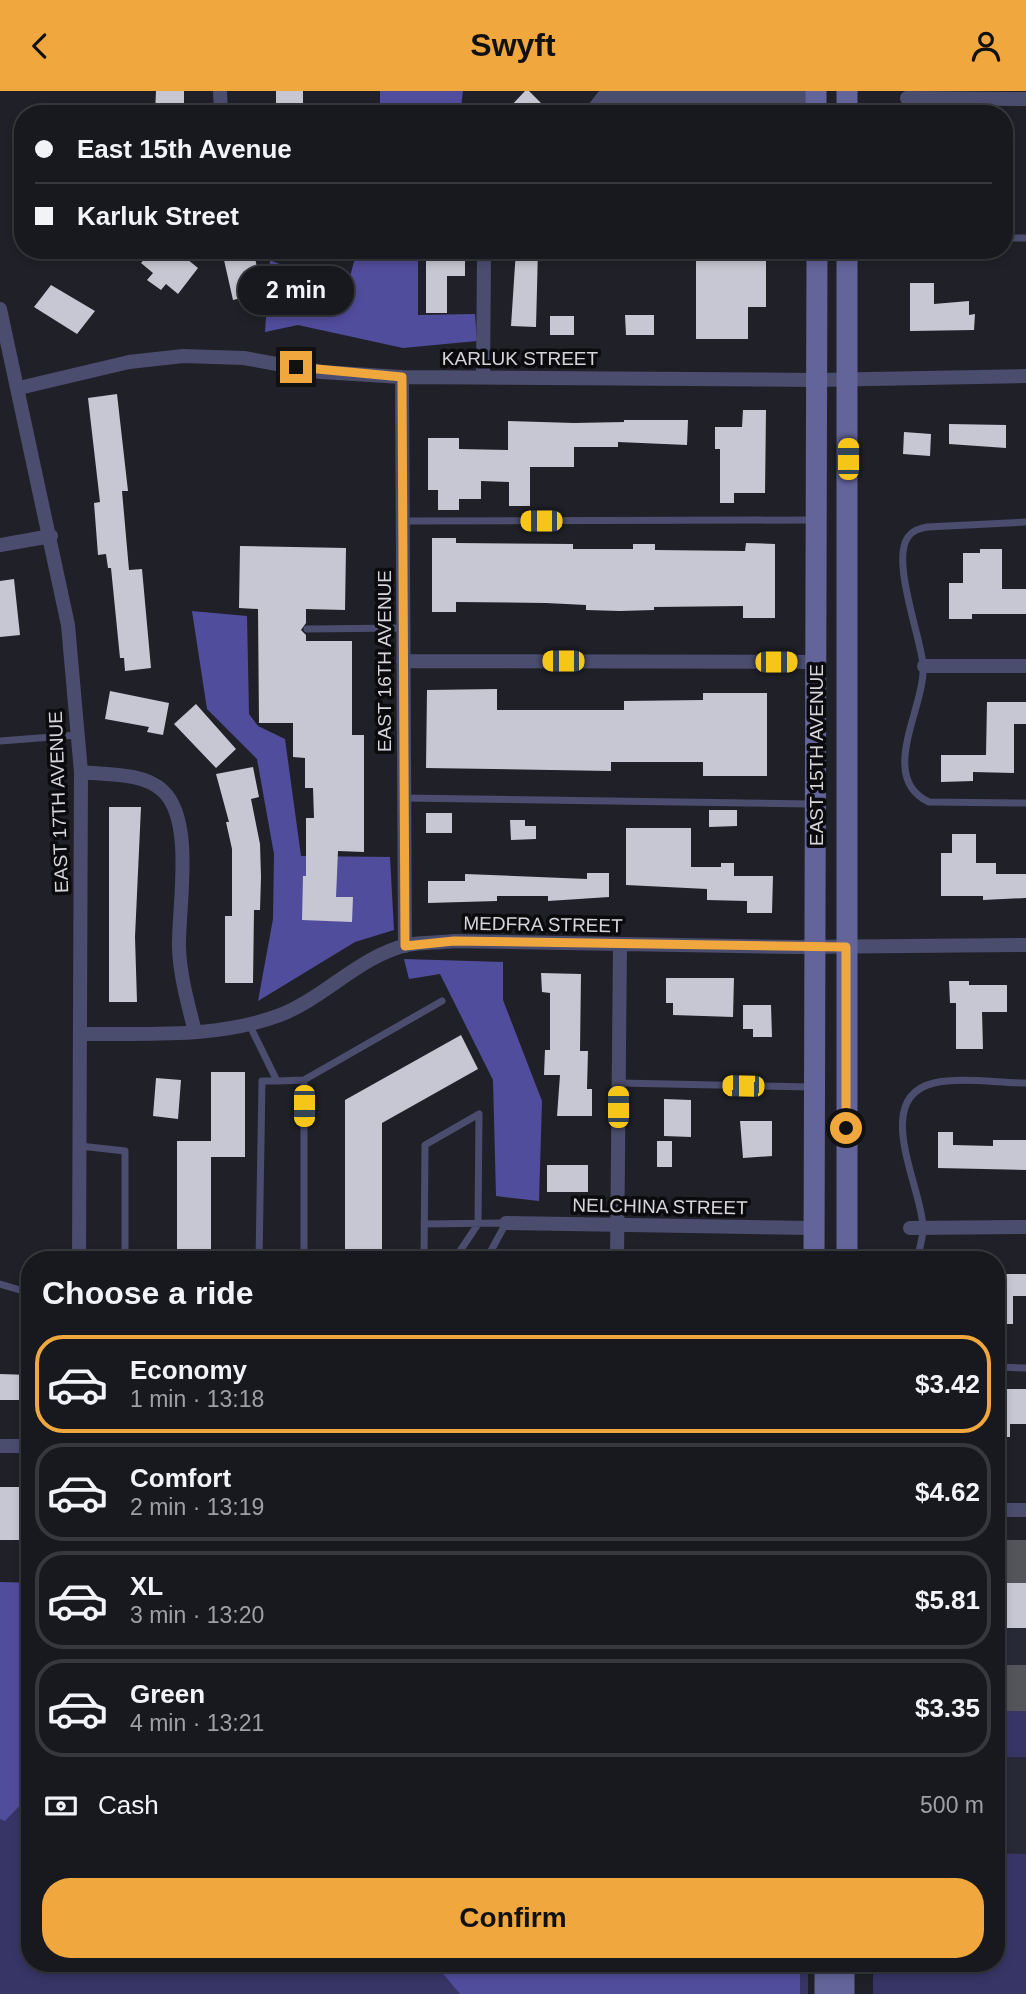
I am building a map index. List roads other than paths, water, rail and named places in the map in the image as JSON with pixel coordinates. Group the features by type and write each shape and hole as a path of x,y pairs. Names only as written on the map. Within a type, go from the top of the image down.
{"main road":[{"name":"EAST 15TH AVENUE","path":"814,1251 817,259"},
{"name":"EAST 15TH AVENUE","path":"846,1251 847,259"},
{"path":"825,1972 825,1994"},
{"path":"844,1972 844,1994"}],"street":[{"path":"605,94 816,101"},
{"path":"907,99 1026,99"},
{"path":"483,377 484,259"},
{"name":"EAST 17TH AVENUE","path":"0,309 51,535 68,625 78,735 81,772 79,1251"},
{"name":"KARLUK STREET","path":"19,388 129,362 183,356 244,358 321,372 402,377 817,380 1026,376"},
{"name":"EAST 16TH AVENUE","path":"402,377 405,946"},
{"path":"0,545 51,535"},
{"path":"404,661 816,662"},
{"path":"924,666 1026,666"},
{"path":"81,772 141,778 163,791 175,810 181,832 179,949 195,1032"},
{"name":"MEDFRA STREET","path":"79,1034 195,1032 249,1024 300,1005 373,960 405,946 454,941 816,947 1026,945"},
{"path":"617,1251 620,945"},
{"name":"NELCHINA STREET","path":"506,1223 814,1228"},
{"path":"917,1228 1026,1227"},
{"path":"0,1446 21,1446"},
{"path":"1005,1510 1026,1510"}],"lane":[{"path":"921,105 923,99"},
{"path":"403,521 816,520"},
{"path":"1026,522 943,524 915,530 907,538 904,569 924,666 905,771 907,783 916,796 929,802 1026,803"},
{"path":"307,629 403,628"},
{"path":"0,741 78,735"},
{"path":"404,798 816,804"},
{"path":"258,1251 262,1081 304,1080 442,1001"},
{"path":"249,1024 277,1081"},
{"path":"304,1080 304,1251"},
{"path":"619,1083 815,1087"},
{"path":"917,1251 917,1228 902,1135 903,1112 912,1096 936,1083 1026,1083"},
{"path":"424,1251 425,1145 479,1114 478,1224 460,1251"},
{"path":"79,1146 125,1151 125,1251"},
{"path":"424,1224 506,1223"},
{"path":"491,1251 506,1223"},
{"path":"0,1284 21,1290"},
{"path":"1005,1367 1026,1368"}]}
